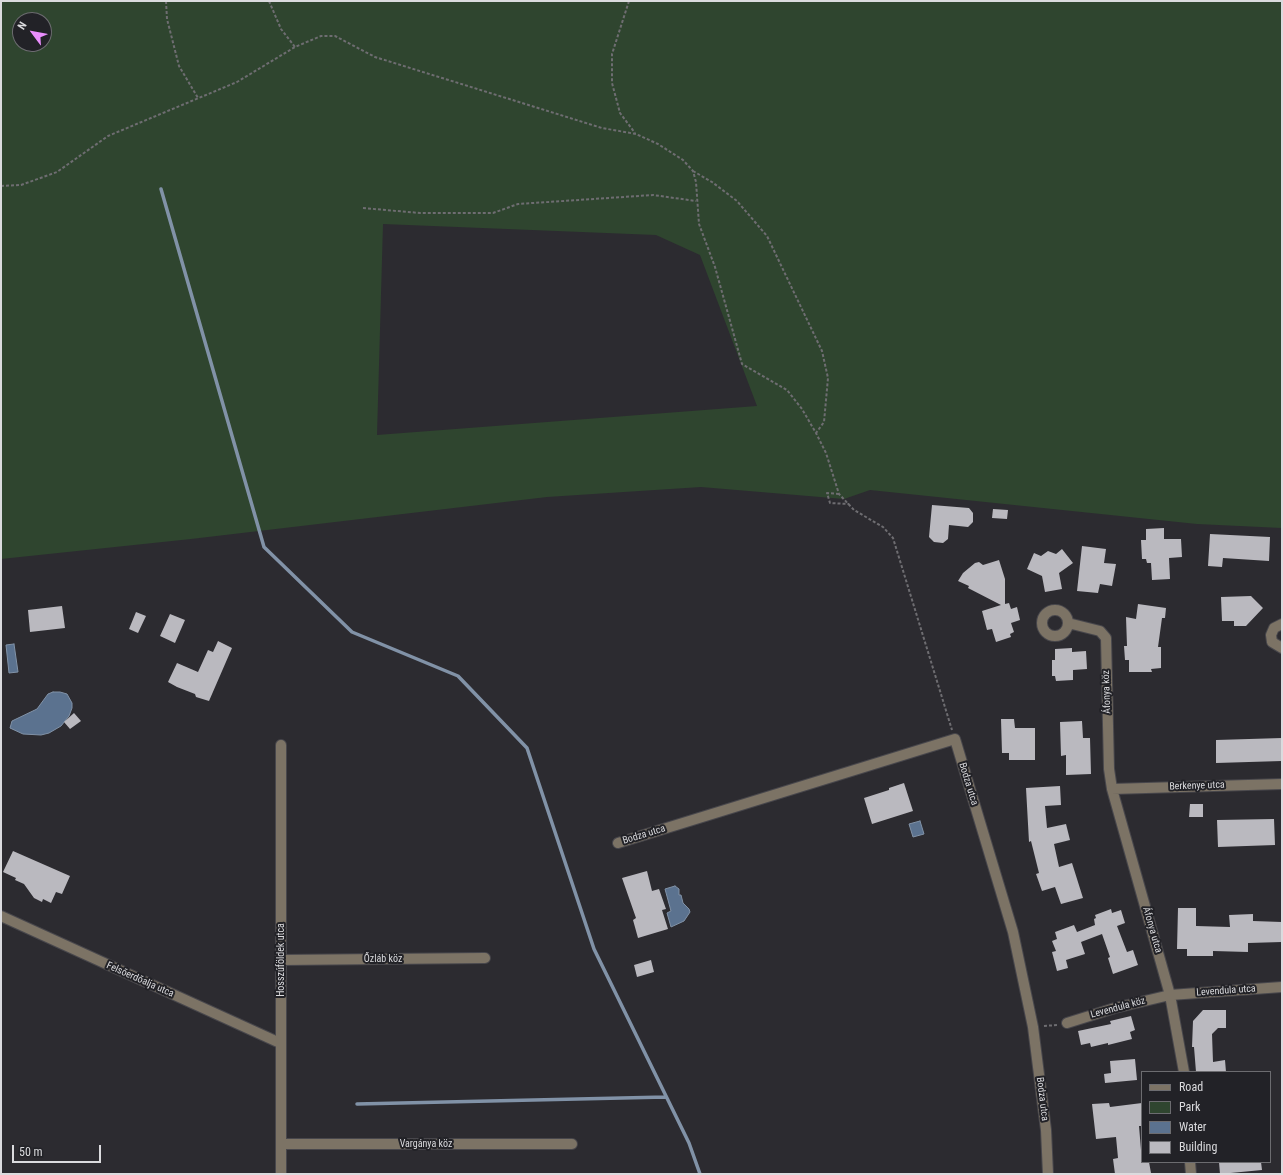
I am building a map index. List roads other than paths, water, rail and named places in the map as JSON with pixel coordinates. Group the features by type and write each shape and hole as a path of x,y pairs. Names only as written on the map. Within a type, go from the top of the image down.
{"street":[{"name":"Áfonya köz","path":"1068,623 1100,631 1106,638 1109,769 1112,789"},
{"path":"1282,624 1274,628 1270,635 1275,645 1282,648"},
{"name":"Bodza utca","path":"618,843 955,739 1013,932 1032,1027 1046,1130 1048,1174"},
{"name":"Hosszúföldek utca","path":"281,745 281,1174"},
{"name":"Berkenye utca","path":"1112,789 1282,784"},
{"name":"Áfonya utca","path":"1112,789 1170,995 1184,1071"},
{"name":"Felsőerdőalja utca","path":"1,916 280,1043"},
{"name":"Őzláb köz","path":"281,960 485,958"},
{"name":"Levendula utca","path":"1170,995 1282,987"},
{"name":"Levendula köz","path":"1067,1023 1115,1008 1170,995"},
{"name":"Vargánya köz","path":"281,1144 572,1144"},
{"path":"1190,1163 1191,1174"}],"water":[{"path":"14,644 18,672 9,673 6,645"},
{"path":"53,692 67,694 72,703 69,716 61,726 49,733 41,735 23,734 10,728 12,721 37,709 48,694"},
{"path":"920,821 924,834 913,837 909,824"},
{"path":"675,886 679,889 679,895 681,895 683,903 690,912 684,921 671,927 667,913 671,911 665,889"}],"waterway":[{"path":"161,189 264,547 352,632 458,676 527,748 594,949 689,1143 700,1174"},
{"path":"357,1104 666,1097"}]}
